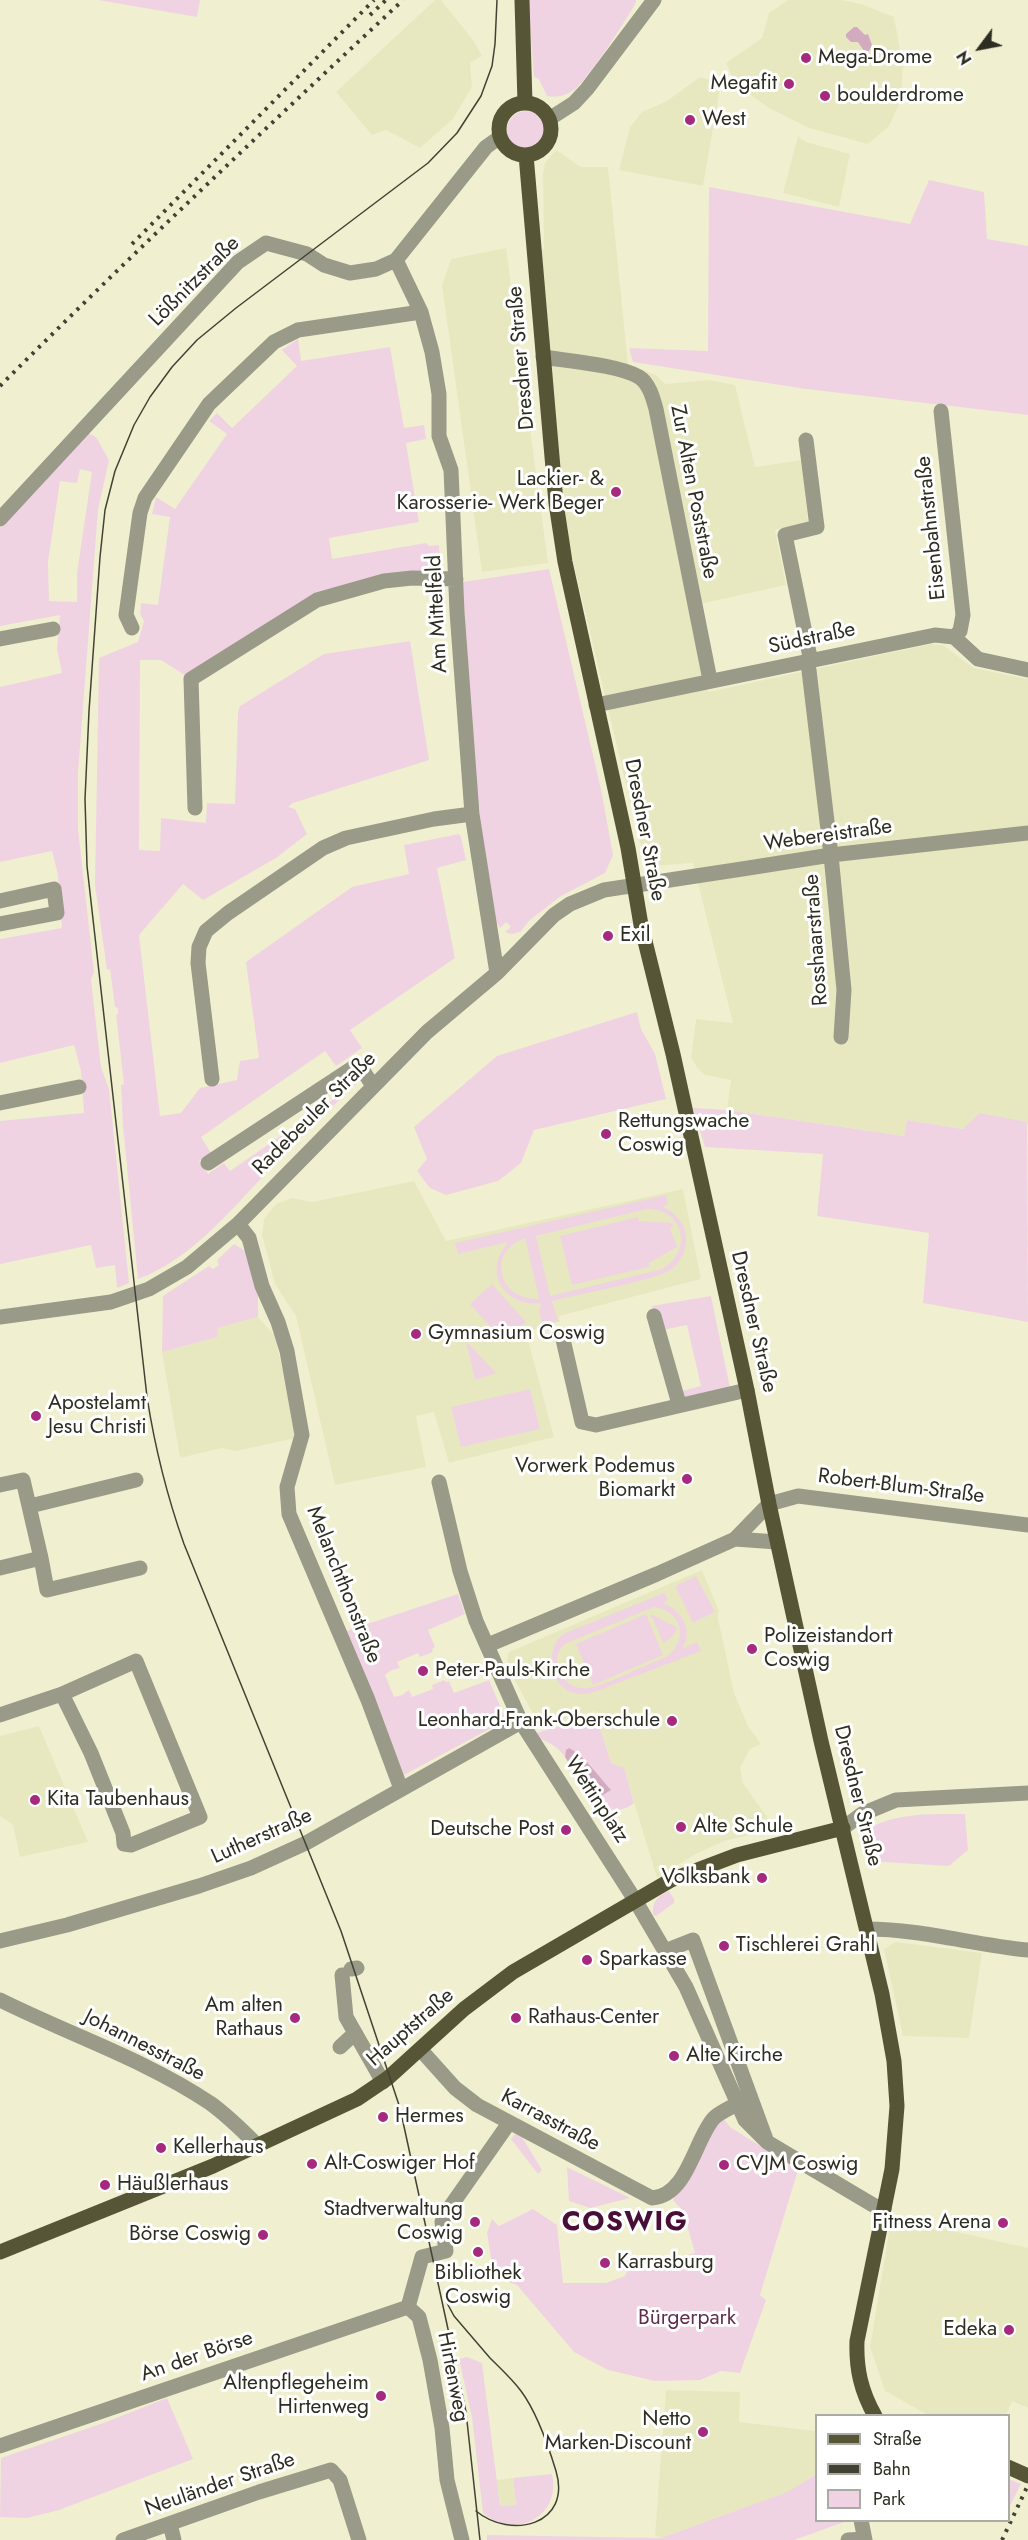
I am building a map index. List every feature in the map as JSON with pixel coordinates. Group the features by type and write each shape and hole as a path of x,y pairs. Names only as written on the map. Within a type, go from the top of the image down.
{"main road":[{"path":"522,0 525,103"},
{"path":"525,103 540,107 549,119 551,136 542,150 526,155 511,151 500,137 499,129 504,114 510,108 525,103"},
{"name":"Dresdner Straße","path":"526,155 556,503 565,562 628,848 634,886 747,1390 777,1542 867,1929 894,2061 896,2137 857,2341 856,2362 863,2393 874,2414"},
{"name":"Hauptstraße","path":"0,2252 258,2146 357,2099 383,2082 464,2009 513,1972 671,1880 737,1855 843,1828"},
{"path":"1010,2468 1028,2476"}],"street":[{"path":"549,119 574,103 587,89 654,0"},
{"path":"396,260 486,147 500,137"},
{"name":"Lößnitzstraße","path":"0,519 238,262 258,248 266,243 307,254 324,265 350,273 376,269 396,260"},
{"name":"Am Mittelfeld","path":"396,260 421,312 439,394 439,436 451,470 472,814 496,973"},
{"path":"132,628 126,615 140,513 145,498 209,404 274,342 288,333 421,312"},
{"name":"Zur Alten Poststraße","path":"543,357 620,370 640,377 650,389 656,409 710,680"},
{"name":"Eisenbahnstraße","path":"941,411 963,615 960,631 954,637"},
{"name":"Rosshaarstraße","path":"806,441 817,527 785,535 809,662 831,855 844,990 841,1037"},
{"path":"195,808 191,679 317,600 384,581 456,579"},
{"path":"0,639 53,629"},
{"name":"Südstraße","path":"596,705 935,635 954,637"},
{"path":"954,637 978,659 1028,670"},
{"path":"212,1079 198,963 199,947 206,931 228,913 323,848 346,838 428,820 472,814"},
{"name":"Webereistraße","path":"634,886 831,855 1028,832"},
{"name":"Radebeuler Straße","path":"0,1317 111,1302 149,1289 187,1268 238,1224 427,1032 496,973 554,915 570,904 604,890 634,886"},
{"path":"0,902 54,889 57,913 0,924"},
{"path":"208,1163 354,1067 360,1066 373,1086"},
{"path":"0,1103 79,1088"},
{"name":"Melanchthonstraße","path":"238,1224 249,1238 262,1286 278,1322 286,1351 302,1435 287,1487 289,1514 368,1700 401,1789"},
{"path":"654,1316 679,1404"},
{"path":"562,1335 582,1422 596,1425 747,1390"},
{"path":"0,1485 23,1480 47,1590 140,1568"},
{"path":"30,1506 136,1480"},
{"name":"Wettinplatz","path":"439,1482 460,1571 476,1621 521,1722 665,1951 700,2017 745,2120 767,2142 873,2205 884,2209"},
{"name":"Robert-Blum-Straße","path":"769,1504 798,1496 1028,1525"},
{"path":"488,1645 677,1566 735,1539 769,1504"},
{"path":"735,1539 777,1542"},
{"path":"0,1568 41,1558"},
{"path":"0,1715 62,1694 136,1661 200,1816 131,1845 124,1844 123,1833 92,1753 62,1694"},
{"name":"Lutherstraße","path":"0,1941 67,1925 199,1886 251,1868 306,1843 521,1722"},
{"path":"843,1828 862,1814 896,1800 1028,1793"},
{"path":"867,1929 887,1929 985,1946 1028,1950"},
{"path":"665,1951 693,1940 767,2142"},
{"path":"350,1971 346,2017 383,2082"},
{"name":"Johannesstraße","path":"0,2000 125,2055 175,2082 212,2104 258,2146"},
{"path":"340,2047 354,2034"},
{"name":"Karrasstraße","path":"420,2049 455,2088 509,2123 652,2198 663,2197 675,2188 713,2118 737,2104"},
{"path":"408,2307 422,2257 447,2251 442,2222 509,2123"},
{"name":"An der Börse","path":"0,2446 408,2307"},
{"name":"Hirtenweg","path":"408,2307 419,2317 430,2360 447,2480 462,2540"},
{"name":"Neuländer Straße","path":"123,2540 259,2492 331,2470 340,2480 360,2540"},
{"path":"848,2540 864,2539 861,2522"},
{"path":"170,2524 174,2540"}],"shaded area":[{"path":"435,0 441,0 473,40 482,56 470,63 472,87 453,119 420,148 386,130 372,135 336,92"},
{"path":"788,0 842,0 861,4 894,17 903,65 901,100 889,126 868,144 809,128 769,108 736,85 726,63 762,38 769,13"},
{"path":"854,27 865,35 868,34 872,45 869,51 864,51 858,42 851,42 846,37 846,34"},
{"path":"700,77 721,83 703,186 619,170 630,127 642,112 667,101"},
{"path":"798,136 806,142 850,154 839,207 783,193"},
{"path":"556,150 581,167 608,167 628,364 656,375 665,384 709,380 735,385 755,467 802,460 808,521 775,530 786,585 690,606 708,692 931,644 943,645 974,668 1028,679 1028,1125 1027,1122 963,1129 907,1120 904,1136 727,1110 731,1080 705,1075 691,1058 696,1019 733,1023 693,863 655,866 643,852 573,561 563,508 537,250 544,249 543,174 545,163"},
{"path":"506,248 548,563 482,572 442,285 451,259"},
{"name":"Gymnasium Coswig","path":"414,1181 446,1241 683,1189 701,1279 559,1316 560,1322 537,1327 528,1340 554,1437 449,1463 434,1412 416,1416 426,1467 335,1485 296,1316 275,1284 262,1235 264,1219 276,1204 292,1198 312,1202"},
{"path":"258,1317 274,1335 291,1401 296,1438 236,1451 222,1448 180,1458 162,1352 218,1337 216,1328"},
{"name":"Leonhard-Frank-Oberschule","path":"702,1570 719,1611 718,1618 734,1693 748,1726 761,1744 750,1749 740,1768 743,1783 779,1834 754,1834 724,1841 694,1855 657,1878 624,1769 611,1763 595,1711 540,1727 511,1673 507,1660 509,1652"},
{"name":"Kita Taubenhaus","path":"39,1726 88,1842 20,1857 13,1825 0,1816 0,1736"},
{"path":"569,1748 586,1762 611,1790 598,1798 591,1797 582,1784 579,1773 573,1770 565,1757 566,1750"},
{"path":"896,1942 982,1953 969,2038 903,2036 884,1949"},
{"path":"890,2217 1028,2248 1028,2408 1012,2401 1006,2414 926,2414 885,2391 870,2347"},
{"path":"666,2390 740,2392 739,2422 815,2431 815,2475 788,2492 661,2538 655,2535"},
{"path":"513,2478 516,2505 500,2507 496,2480"}],"green space":[{"path":"98,0 200,0 197,17"},
{"path":"528,0 636,0 636,2 588,75 574,90 554,97 547,96 539,79 534,77"},
{"path":"526,111 539,117 545,130 539,143 526,149 513,143 507,130 513,117"},
{"path":"929,180 984,192 987,239 1028,246 1028,415 806,389 633,362 629,348 708,351 709,187 910,224"},
{"path":"298,339 301,361 390,347 404,428 424,425 426,439 406,443 419,522 329,538 332,559 426,543 429,546 439,545 441,579 334,595 191,679 161,660 140,660 139,850 160,851 161,818 206,823 207,803 235,804 240,706 324,654 410,641 429,760 293,803 288,807 295,809 307,834 276,858 203,900 183,884 139,935 160,1116 181,1113 200,1088 237,1080 240,1061 259,1058 246,962 352,887 409,874 404,845 459,834 466,860 437,868 455,958 350,1030 362,1048 336,1066 325,1051 201,1137 211,1153 199,1161 208,1174 224,1163 230,1171 350,1088 345,1079 359,1071 363,1078 274,1165 212,1230 177,1258 138,1279 123,1126 121,1085 124,1084 116,1015 118,1008 115,1007 110,969 107,970 95,885 99,658 138,642 144,621 140,614 141,603 158,605 170,517 152,514 156,497 175,509 227,434 209,421 217,413 232,428 297,366 282,350"},
{"path":"88,433 96,437 109,460 98,510 78,773 78,829 94,972 91,980 101,1067 109,1089 129,1283 117,1288 115,1265 96,1268 91,1245 0,1264 0,1121 84,1113 81,1071 74,1045 0,1063 0,939 62,928 58,875 52,851 0,862 0,687 62,673 57,649 60,615 0,626 0,528","holes":["80,469 92,472 77,573 77,602 49,601 48,562 60,481 77,483"]},
{"path":"549,569 601,789 613,855 605,873 561,896 530,920 520,932 512,934 505,932 511,927 506,922 500,928 489,894 471,719 463,582"},
{"path":"637,1012 641,1029 655,1054 666,1099 534,1130 521,1163 498,1181 446,1195 430,1188 417,1171 427,1159 414,1127 497,1056"},
{"path":"693,1108 727,1110 904,1136 907,1120 963,1129 980,1113 1027,1122 1028,1322 923,1303 929,1233 817,1216 823,1154 705,1147"},
{"path":"666,1195 668,1205 662,1206 678,1218 684,1227 686,1237 683,1255 672,1269 650,1278 552,1301 558,1321 542,1325 540,1303 515,1299 508,1294 499,1281 497,1264 508,1242 458,1254 455,1243","holes":["647,1209 660,1211 676,1223 681,1242 672,1261 662,1269 550,1296 536,1236","525,1238 539,1298 538,1299 524,1297 514,1291 506,1283 502,1274 501,1263 505,1253"]},
{"path":"638,1217 639,1221 673,1223 673,1227 670,1228 677,1247 649,1263 649,1267 572,1285 560,1236"},
{"path":"234,1244 247,1252 258,1295 258,1317 217,1328 218,1337 162,1352 163,1296 209,1266 213,1269 219,1265 217,1260"},
{"path":"492,1284 526,1322 504,1342 470,1304"},
{"path":"711,1296 731,1393 679,1404 682,1391 701,1386 687,1325 658,1331 652,1306"},
{"path":"466,1341 496,1373 475,1380"},
{"path":"530,1389 540,1429 461,1447 451,1407"},
{"path":"696,1576 715,1612 693,1623 675,1586"},
{"path":"664,1593 668,1600 663,1603 681,1616 686,1628 687,1635 682,1649 697,1642 701,1651 599,1691 584,1694 573,1693 557,1681 553,1672 552,1652 556,1642 563,1634","holes":["654,1607 664,1610 677,1620 680,1628 678,1643 666,1657 615,1679 587,1688 571,1685 560,1673 557,1658 565,1644"]},
{"path":"458,1594 465,1614 428,1630 435,1647 432,1649 433,1652 420,1657 418,1653 397,1662 400,1668 385,1675 394,1697 409,1690 412,1697 433,1689 432,1685 444,1680 449,1681 454,1693 489,1680 506,1720 404,1775 346,1631"},
{"path":"646,1614 663,1655 593,1685 576,1644"},
{"path":"651,1614 678,1628 671,1638 663,1643 650,1617"},
{"path":"596,1715 611,1763 624,1768 634,1803 624,1809 610,1809 602,1803 598,1798 610,1790 579,1757 566,1750 565,1757 553,1745 530,1735"},
{"path":"965,1814 968,1850 949,1866 867,1861 861,1833 873,1826 911,1816"},
{"path":"669,1891 674,1903 656,1916 653,1915 656,1900"},
{"name":"Bürgerpark","path":"722,2117 730,2127 798,2170 760,2295 766,2300 740,2373 721,2371 700,2380 655,2381 608,2370 574,2352 517,2285 494,2277 487,2233 492,2219 499,2226 533,2209 557,2225 563,2283 606,2283 625,2276 630,2265 655,2258 656,2263 695,2253 683,2211 673,2200 684,2177"},
{"path":"515,2134 522,2137 542,2170 538,2174 511,2139"},
{"path":"567,2167 630,2198 590,2208 569,2201"},
{"path":"467,2357 482,2363 500,2506 516,2505 513,2478 552,2474 553,2489 550,2502 542,2513 521,2524 495,2521 483,2513 472,2417 459,2359"},
{"path":"167,2398 193,2459 59,2510 27,2518 0,2517 1,2458 106,2422"},
{"path":"815,2475 815,2522 844,2522 794,2540 487,2540 487,2535 661,2538 787,2492"},
{"path":"1010,2480 1021,2484 1010,2506"}],"tram line":[{"path":"480,2540 466,2412 400,2108 341,1931 184,1544 158,1453 147,1397 87,866 85,799 89,711 105,510 115,471 134,425 150,397 172,367 197,340 428,163 457,133 481,96 492,66 497,0"},
{"path":"447,2303 454,2316 527,2399 550,2452 559,2489 555,2504 547,2515 535,2522 506,2525 490,2520 476,2511"}],"railway":[{"path":"132,244 374,0"},
{"path":"370,15 386,0"},
{"path":"0,386 200,191 403,0"},
{"path":"1002,2540 1028,2485"}],"place":[{"name":"Mega-Drome","path":"806,58"},
{"name":"Megafit","path":"789,84"},
{"name":"boulderdrome","path":"825,96"},
{"name":"West","path":"690,120"},
{"name":"Lackier- & Karosserie- Werk Beger","path":"616,492"},
{"name":"Exil","path":"608,936"},
{"name":"Rettungswache Coswig","path":"606,1134"},
{"name":"Gymnasium Coswig","path":"416,1334"},
{"name":"Apostelamt Jesu Christi","path":"36,1416"},
{"name":"Vorwerk Podemus Biomarkt","path":"687,1479"},
{"name":"Polizeistandort Coswig","path":"752,1649"},
{"name":"Peter-Pauls-Kirche","path":"423,1671"},
{"name":"Leonhard-Frank-Oberschule","path":"672,1721"},
{"name":"Kita Taubenhaus","path":"35,1800"},
{"name":"Alte Schule","path":"681,1827"},
{"name":"Deutsche Post","path":"566,1830"},
{"name":"Volksbank","path":"762,1878"},
{"name":"Tischlerei Grahl","path":"724,1946"},
{"name":"Sparkasse","path":"587,1960"},
{"name":"Am alten Rathaus","path":"295,2018"},
{"name":"Rathaus-Center","path":"516,2018"},
{"name":"Alte Kirche","path":"674,2056"},
{"name":"Hermes","path":"383,2117"},
{"name":"Kellerhaus","path":"161,2148"},
{"name":"Alt-Coswiger Hof","path":"312,2164"},
{"name":"CVJM Coswig","path":"724,2165"},
{"name":"Häußlerhaus","path":"105,2185"},
{"name":"Stadtverwaltung Coswig","path":"475,2222"},
{"name":"Fitness Arena","path":"1003,2223"},
{"name":"Börse Coswig","path":"263,2235"},
{"name":"Bibliothek Coswig","path":"478,2252"},
{"name":"Karrasburg","path":"605,2263"},
{"name":"Edeka","path":"1009,2330"},
{"name":"Altenpflegeheim Hirtenweg","path":"381,2396"},
{"name":"Netto Marken-Discount","path":"703,2432"}],"district":[{"name":"COSWIG","path":"625,2223"}]}
